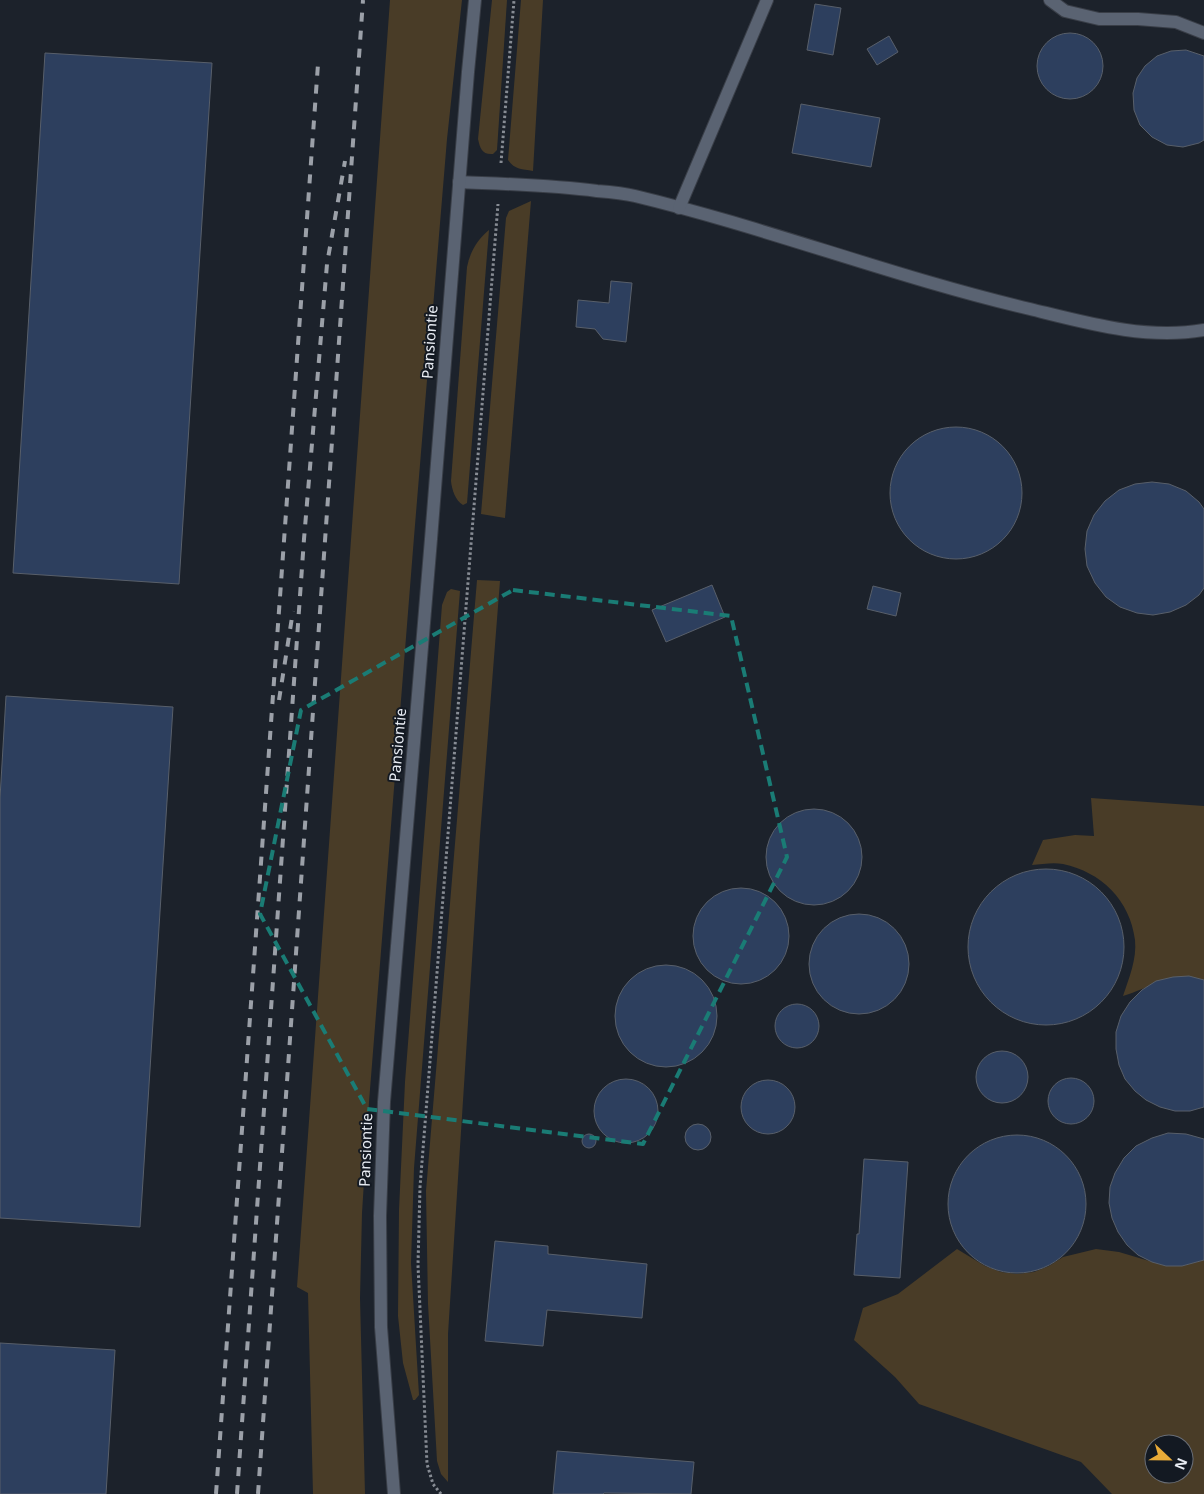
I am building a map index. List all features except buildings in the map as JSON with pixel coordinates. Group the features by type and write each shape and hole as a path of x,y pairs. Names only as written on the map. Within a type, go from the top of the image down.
{"street":[{"name":"Pansiontie","path":"394,1494 381,1327 380,1216 384,1102 475,0"},
{"path":"679,208 767,0"},
{"path":"1050,0 1065,11 1099,19 1138,19 1176,22 1204,33"},
{"path":"459,182 561,186 633,196 767,233 989,300 1132,332 1183,333 1204,330"}],"path":[{"path":"441,1494 433,1484 427,1464 418,1265 420,1187 514,0"}],"highlighted area":[{"path":"513,590 731,616 787,857 643,1144 367,1109 260,914 301,710"}],"shaded area":[{"path":"390,0 462,0 447,139 369,1102 362,1213 360,1298 365,1494 313,1494 308,1293 297,1287"},
{"path":"492,0 507,0 497,150 493,154 489,154 482,150 478,139"},
{"path":"521,0 543,0 533,171 516,167 508,160"},
{"path":"531,201 505,518 481,514 506,218 509,211"},
{"path":"489,230 467,503 463,505 454,494 451,481 467,267 475,247"},
{"path":"477,580 500,581 480,836 448,1334 448,1482 441,1474 437,1461 428,1304 426,1191"},
{"path":"451,589 460,591 414,1168 411,1263 419,1395 413,1400 403,1363 398,1316 399,1210 405,1082 442,605 447,592"},
{"path":"1091,798 1204,806 1204,980 1180,977 1170,978 1123,996 1135,954 1135,940 1127,912 1120,900 1101,881 1077,868 1056,863 1032,865 1043,840 1075,835 1094,836"},
{"path":"957,1249 985,1266 1001,1272 1017,1274 1034,1272 1049,1266 1063,1257 1096,1249 1119,1252 1166,1266 1182,1266 1204,1260 1204,1494 1112,1494 1081,1462 919,1404 895,1377 854,1340 863,1308 898,1294"}],"railway":[{"path":"258,1494 363,0"},
{"path":"216,1494 318,64"},
{"path":"237,1494 304,539 327,264 345,161"},
{"path":"279,700 293,611"}]}
